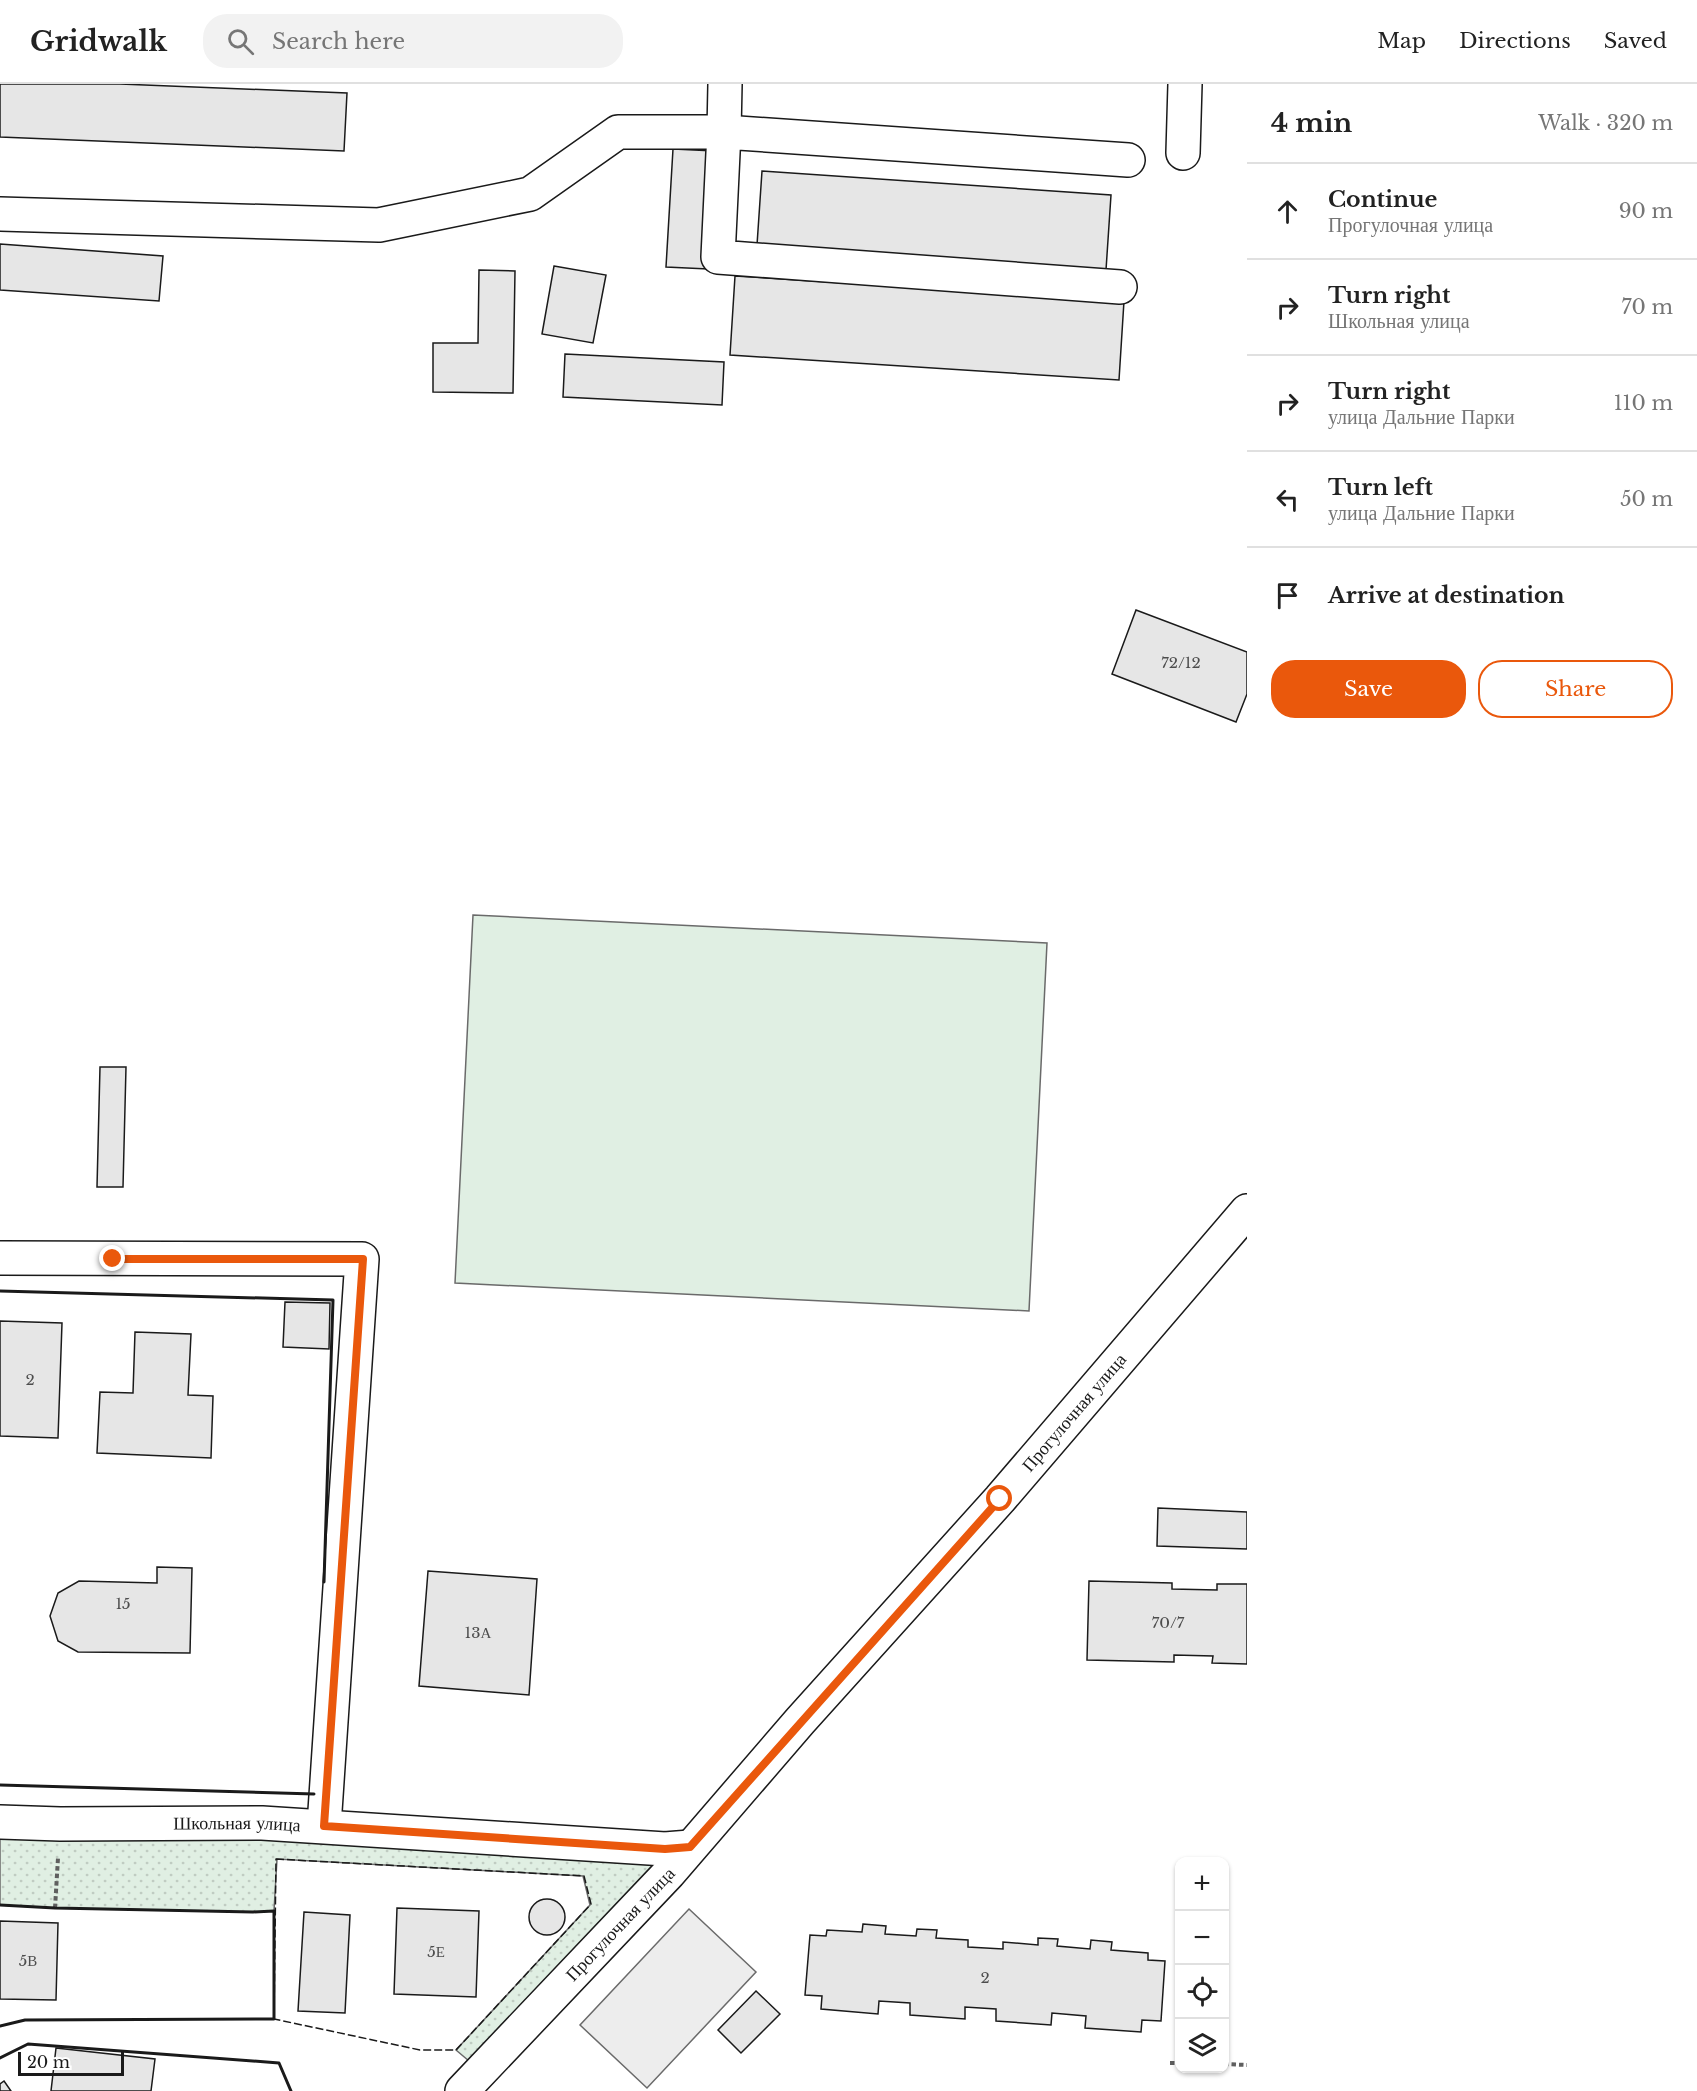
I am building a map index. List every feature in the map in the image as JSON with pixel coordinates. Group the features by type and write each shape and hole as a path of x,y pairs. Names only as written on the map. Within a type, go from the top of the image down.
{"street":[{"path":"724,84 718,257 1120,287"},
{"path":"1183,153 1185,84"},
{"path":"0,214 379,225 530,194 618,132 724,132 1128,160"},
{"name":"Прогулочная улица","path":"462,2091 669,1872 1000,1499 1247,1210"},
{"path":"0,1258 363,1259 324,1826"},
{"name":"Школьная улица","path":"0,1822 262,1823 665,1849 690,1847"}],"path":[{"path":"55,1908 60,1824"},
{"path":"1170,2063 1175,2063"},
{"path":"1229,2064 1247,2065"}],"green space":[{"path":"473,915 1047,943 1029,1311 455,1283"},
{"path":"0,1822 678,1848 489,2078 456,2050 590,1905 583,1876 277,1859 274,1911 0,1905"}],"shaded area":[{"path":"689,1909 756,1972 647,2088 580,2025"}],"building":[{"path":"0,84 120,84 347,93 344,151 0,137"},
{"path":"673,149 715,151 708,269 666,267"},
{"path":"762,171 1111,195 1106,270 757,245"},
{"path":"0,244 163,256 159,301 0,290"},
{"path":"554,266 606,275 593,343 542,334"},
{"path":"479,270 515,271 513,393 433,392 433,343 478,343"},
{"path":"735,276 1124,301 1119,380 730,355"},
{"path":"565,354 724,362 722,405 563,397"},
{"path":"1136,610 1247,652 1247,694 1236,722 1112,674"},
{"path":"100,1067 126,1067 123,1187 97,1187"},
{"path":"285,1302 330,1303 329,1349 283,1347"},
{"path":"0,1321 62,1323 58,1438 0,1436"},
{"path":"135,1332 191,1334 188,1395 213,1396 211,1458 97,1453 100,1392 133,1393"},
{"path":"1158,1508 1247,1512 1247,1549 1157,1546"},
{"path":"157,1567 192,1568 190,1653 78,1652 58,1641 50,1616 58,1593 79,1581 157,1583"},
{"path":"428,1571 537,1579 529,1695 419,1686"},
{"path":"1089,1581 1172,1583 1172,1589 1217,1590 1217,1584 1247,1584 1247,1664 1212,1663 1213,1656 1174,1655 1174,1662 1087,1660"},
{"path":"547,1899 560,1904 565,1917 560,1930 547,1935 534,1930 529,1917 534,1904"},
{"path":"397,1908 479,1911 476,1997 394,1994"},
{"path":"304,1912 350,1915 345,2013 298,2011"},
{"path":"0,1921 58,1923 56,2000 0,1999"},
{"path":"863,1924 886,1926 885,1934 916,1936 917,1929 937,1930 936,1938 968,1940 968,1947 1003,1949 1003,1942 1038,1945 1038,1938 1058,1939 1057,1946 1090,1949 1091,1940 1112,1942 1111,1950 1148,1953 1148,1960 1165,1961 1161,2021 1142,2020 1141,2032 1085,2028 1086,2016 1052,2013 1051,2025 996,2021 996,2009 965,2007 965,2019 910,2015 910,2003 879,2001 878,2014 821,2009 822,1996 805,1995 810,1935 826,1936 827,1930 862,1932"},
{"path":"756,1991 780,2014 741,2053 718,2030"},
{"path":"56,2048 155,2059 151,2091 51,2091"},
{"path":"4,2081 11,2091 0,2091 0,2084"}],"fence":[{"path":"276,1859 584,1876 591,1904 456,2050 420,2050 274,2019 276,1859"}],"wall":[{"path":"0,1291 333,1300 324,1582"},
{"path":"0,1785 314,1794"},
{"path":"0,1905 274,1911 274,2019 25,2020 0,2026"},
{"path":"0,2058 28,2044 279,2063 291,2091"}],"route":[{"path":"113,1259 363,1259 324,1826 665,1849 690,1847 1000,1499"}]}
